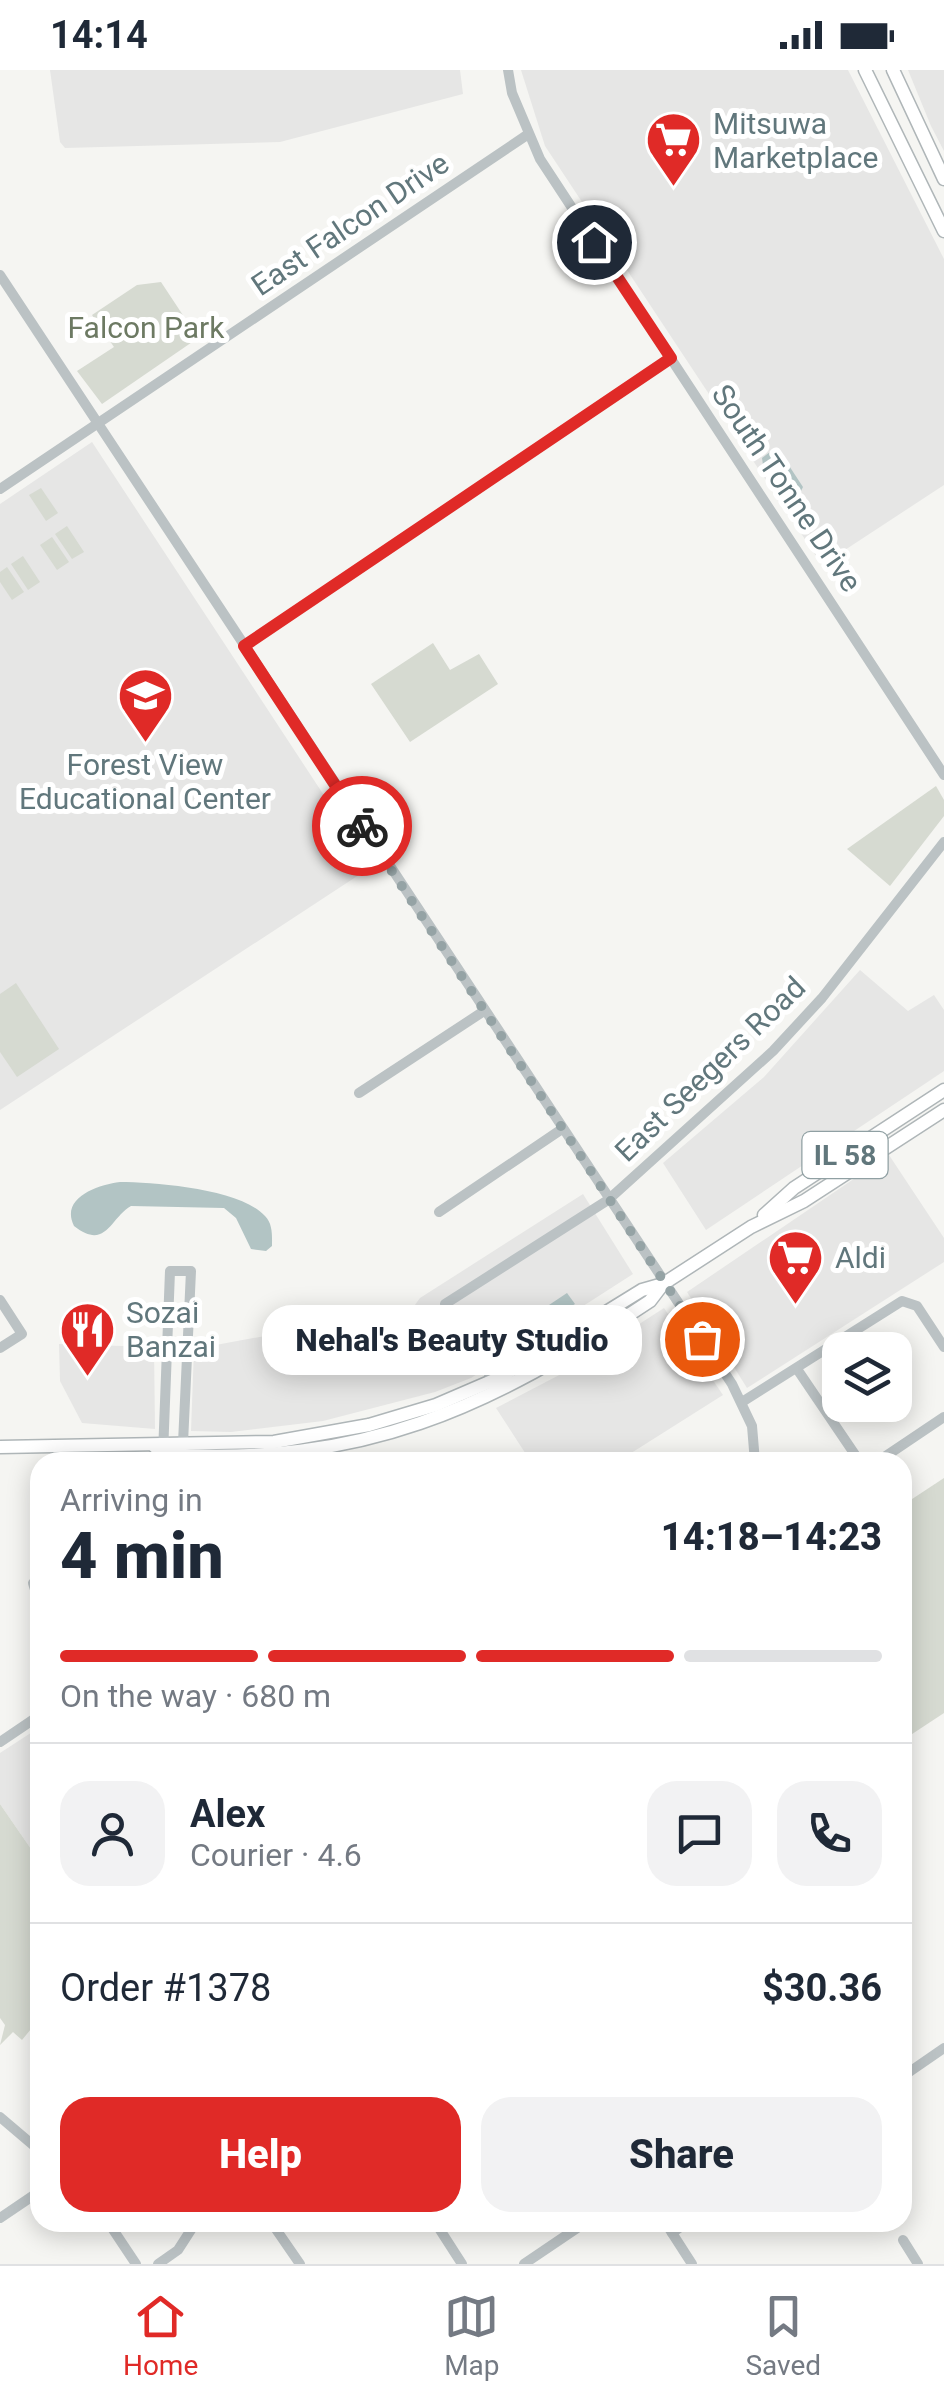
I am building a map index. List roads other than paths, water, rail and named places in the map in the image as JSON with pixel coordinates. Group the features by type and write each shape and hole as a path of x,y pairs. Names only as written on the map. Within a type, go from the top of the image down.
{"main road":[{"path":"865,70 944,230"},
{"path":"893,70 944,179"},
{"name":"IL 58","path":"751,1227 794,1188 944,1090"},
{"name":"IL 58","path":"0,1447 112,1446 170,1452 274,1442 404,1416 493,1380 642,1290 663,1284 751,1227 804,1202 944,1110"},
{"name":"IL 58","path":"294,1452 363,1441 444,1417 506,1389 580,1348 650,1301 663,1284"}],"street":[{"name":"South Tonne Drive","path":"508,70 528,135 944,775"},
{"name":"East Falcon Drive","path":"0,490 528,135"},
{"path":"0,275 742,1402 752,1426 755,1452"},
{"path":"244,646 671,358"},
{"name":"East Seegers Road","path":"493,1380 446,1304 608,1200 773,1052 822,998 944,842"},
{"path":"359,1093 484,1011"},
{"path":"439,1212 562,1129"},
{"path":"170,1270 190,1271 170,1452 170,1270"},
{"path":"0,1300 22,1334 0,1348"},
{"path":"742,1402 902,1300 917,1306 944,1347"},
{"path":"797,1369 853,1452"},
{"path":"891,1452 944,1417"},
{"path":"0,1742 30,1722"},
{"path":"912,2070 944,2048"},
{"path":"0,2117 30,2142"},
{"path":"0,2218 30,2198"},
{"path":"115,2232 136,2264"},
{"path":"158,2264 178,2250 190,2232"},
{"path":"278,2232 300,2264"},
{"path":"441,2232 462,2264"},
{"path":"524,2264 571,2232"},
{"path":"672,2232 692,2264"},
{"path":"902,2240 918,2264"}],"place":[{"name":"Mitsuwa Marketplace","path":"674,189"},
{"name":"Forest View Educational Center","path":"145,745"},
{"name":"Aldi","path":"796,1306"},
{"name":"Nehal's Beauty Studio","path":"702,1339"},
{"name":"Sozai Banzai","path":"87,1378"}],"park label":[{"name":"Falcon Park","path":"146,327"}]}
